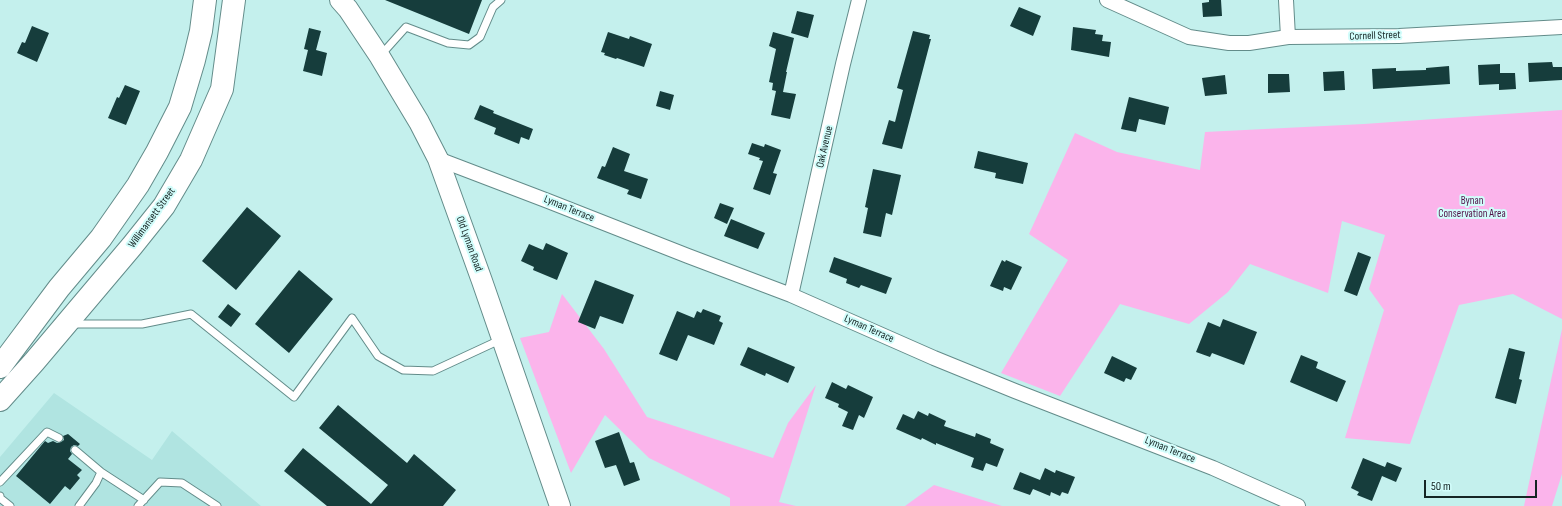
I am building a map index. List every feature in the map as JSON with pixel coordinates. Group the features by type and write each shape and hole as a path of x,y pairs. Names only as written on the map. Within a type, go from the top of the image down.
{"main road":[{"path":"0,367 59,288 101,238 138,185 157,152 180,107 201,31 205,0"},
{"name":"Willimansett Street","path":"0,400 34,362 164,206 191,160 222,89 234,0"},
{"name":"Old Lyman Road","path":"340,0 348,9 380,57 419,122 438,159 560,506"}],"street":[{"name":"Oak Avenue","path":"791,295 843,64 859,0"},
{"name":"Cornell Street","path":"1107,0 1189,37 1229,43 1249,43 1288,38 1399,36 1562,27"},
{"path":"1286,0 1288,38"},
{"name":"Lyman Terrace","path":"438,159 791,295 934,358 1206,465 1298,506"}],"lane":[{"path":"380,57 406,27 448,43 469,45 480,37 493,7 501,0"},
{"path":"66,324 142,324 191,314 294,397 352,318 378,356 403,370 433,371 502,339"},
{"path":"0,482 47,432 59,438"},
{"path":"75,450 101,472 144,500"},
{"path":"79,506 96,483 101,472"},
{"path":"138,506 160,482 182,483 216,506"},
{"path":"0,496 0,498 10,506"}],"shaded area":[{"path":"54,393 152,460 172,431 261,506 0,506 0,457"}],"green space":[{"name":"Bynan Conservation Area","path":"1562,110 1562,319 1513,294 1459,305 1410,444 1345,438 1384,310 1369,289 1385,235 1342,221 1328,293 1250,264 1228,292 1189,324 1120,304 1060,396 1001,373 1068,260 1029,234 1075,133 1117,152 1200,170 1205,132 1364,124"},
{"path":"562,294 604,349 647,417 773,458 788,423 816,385 779,502 796,506 730,506 730,498 649,458 605,415 571,473 520,338 549,332"},
{"path":"1562,329 1562,474 1552,506 1524,506"},
{"path":"934,485 1002,506 905,506"}],"building":[{"path":"385,0 482,0 469,34"},
{"path":"1209,0 1221,0 1222,16 1203,17 1202,3 1209,2"},
{"path":"1019,7 1041,16 1033,36 1010,26"},
{"path":"797,11 814,15 808,38 791,33"},
{"path":"32,26 49,33 37,62 17,53 22,42 25,43"},
{"path":"1073,27 1096,30 1095,34 1103,35 1102,41 1111,42 1109,57 1071,50"},
{"path":"309,28 321,31 316,50 327,53 322,76 303,71 308,50 304,49"},
{"path":"913,31 930,35 929,39 931,39 902,149 882,144 889,120 895,122 903,90 897,88"},
{"path":"608,32 629,39 630,36 652,44 644,67 604,55 605,53 601,52"},
{"path":"773,32 794,38 783,92 796,94 790,119 771,115 776,91 772,90 773,83 769,82 776,49 769,46"},
{"path":"1552,62 1553,67 1562,67 1562,80 1529,82 1528,63"},
{"path":"1500,64 1500,73 1515,73 1516,89 1499,90 1499,84 1479,85 1478,65"},
{"path":"1449,66 1450,84 1373,89 1372,69 1396,68 1396,71 1426,70 1426,68"},
{"path":"1344,71 1345,90 1324,91 1323,72"},
{"path":"1268,74 1289,74 1290,92 1268,93"},
{"path":"1225,75 1227,94 1205,96 1202,78"},
{"path":"125,85 140,91 126,125 108,118 117,97 119,98"},
{"path":"660,91 674,95 670,110 656,106"},
{"path":"1129,97 1169,107 1165,125 1139,119 1136,132 1121,129"},
{"path":"480,105 494,111 493,113 533,129 529,140 521,137 519,144 494,134 496,128 474,119"},
{"path":"752,143 764,147 765,144 781,150 773,173 777,174 770,195 753,189 763,161 759,160 760,158 748,154"},
{"path":"613,147 630,154 624,171 648,179 641,199 627,194 629,190 597,178 602,166 605,167"},
{"path":"978,151 1028,163 1023,184 995,178 996,173 974,168"},
{"path":"873,169 901,175 892,215 886,213 881,237 863,233 868,208 865,207"},
{"path":"720,203 734,208 727,224 714,218"},
{"path":"247,207 281,236 236,290 202,261"},
{"path":"731,219 765,233 758,249 724,236"},
{"path":"546,243 568,253 557,280 533,270 534,267 521,261 529,244 543,250"},
{"path":"1358,252 1371,257 1357,296 1344,291"},
{"path":"834,257 892,278 886,294 861,285 859,288 846,283 847,279 829,272"},
{"path":"1002,260 1005,262 1006,260 1022,267 1011,290 1004,287 1003,291 990,286"},
{"path":"299,270 333,299 289,353 255,324"},
{"path":"595,280 634,295 623,324 600,316 595,329 578,322"},
{"path":"228,304 241,314 231,327 218,317"},
{"path":"703,309 721,316 719,321 723,323 714,345 688,335 677,361 659,354 677,311 694,318 697,311 701,313"},
{"path":"1223,319 1257,332 1244,365 1212,353 1210,357 1196,352 1208,322 1220,327"},
{"path":"748,347 795,367 788,383 766,373 765,376 740,365"},
{"path":"1509,348 1525,352 1519,379 1522,380 1516,404 1495,398"},
{"path":"1301,355 1318,362 1316,368 1346,381 1337,402 1290,382"},
{"path":"1112,356 1137,368 1131,380 1126,378 1124,382 1104,373"},
{"path":"832,382 846,389 848,385 873,397 864,418 859,415 853,430 842,426 848,412 838,407 839,404 825,398"},
{"path":"338,405 407,463 414,454 456,490 443,506 327,506 284,471 303,448 371,504 388,485 319,428"},
{"path":"918,411 928,416 929,413 946,421 944,426 975,437 976,433 991,439 990,443 1004,449 997,467 986,463 983,471 971,467 974,458 936,443 936,445 922,438 921,440 896,429 903,414 914,419"},
{"path":"619,432 630,463 634,462 640,480 624,486 616,465 605,468 595,441"},
{"path":"68,434 80,444 78,446 74,445 71,447 70,451 72,454 68,459 82,470 77,475 80,478 70,490 65,486 50,504 16,476 45,441 48,443 53,441 57,443 61,442 64,440 63,436"},
{"path":"1363,458 1385,467 1387,462 1402,468 1396,482 1382,476 1372,501 1357,495 1359,492 1351,488"},
{"path":"1045,468 1055,473 1056,470 1075,477 1068,494 1062,492 1060,496 1051,492 1050,496 1033,489 1030,495 1013,489 1020,472 1040,480"}]}
